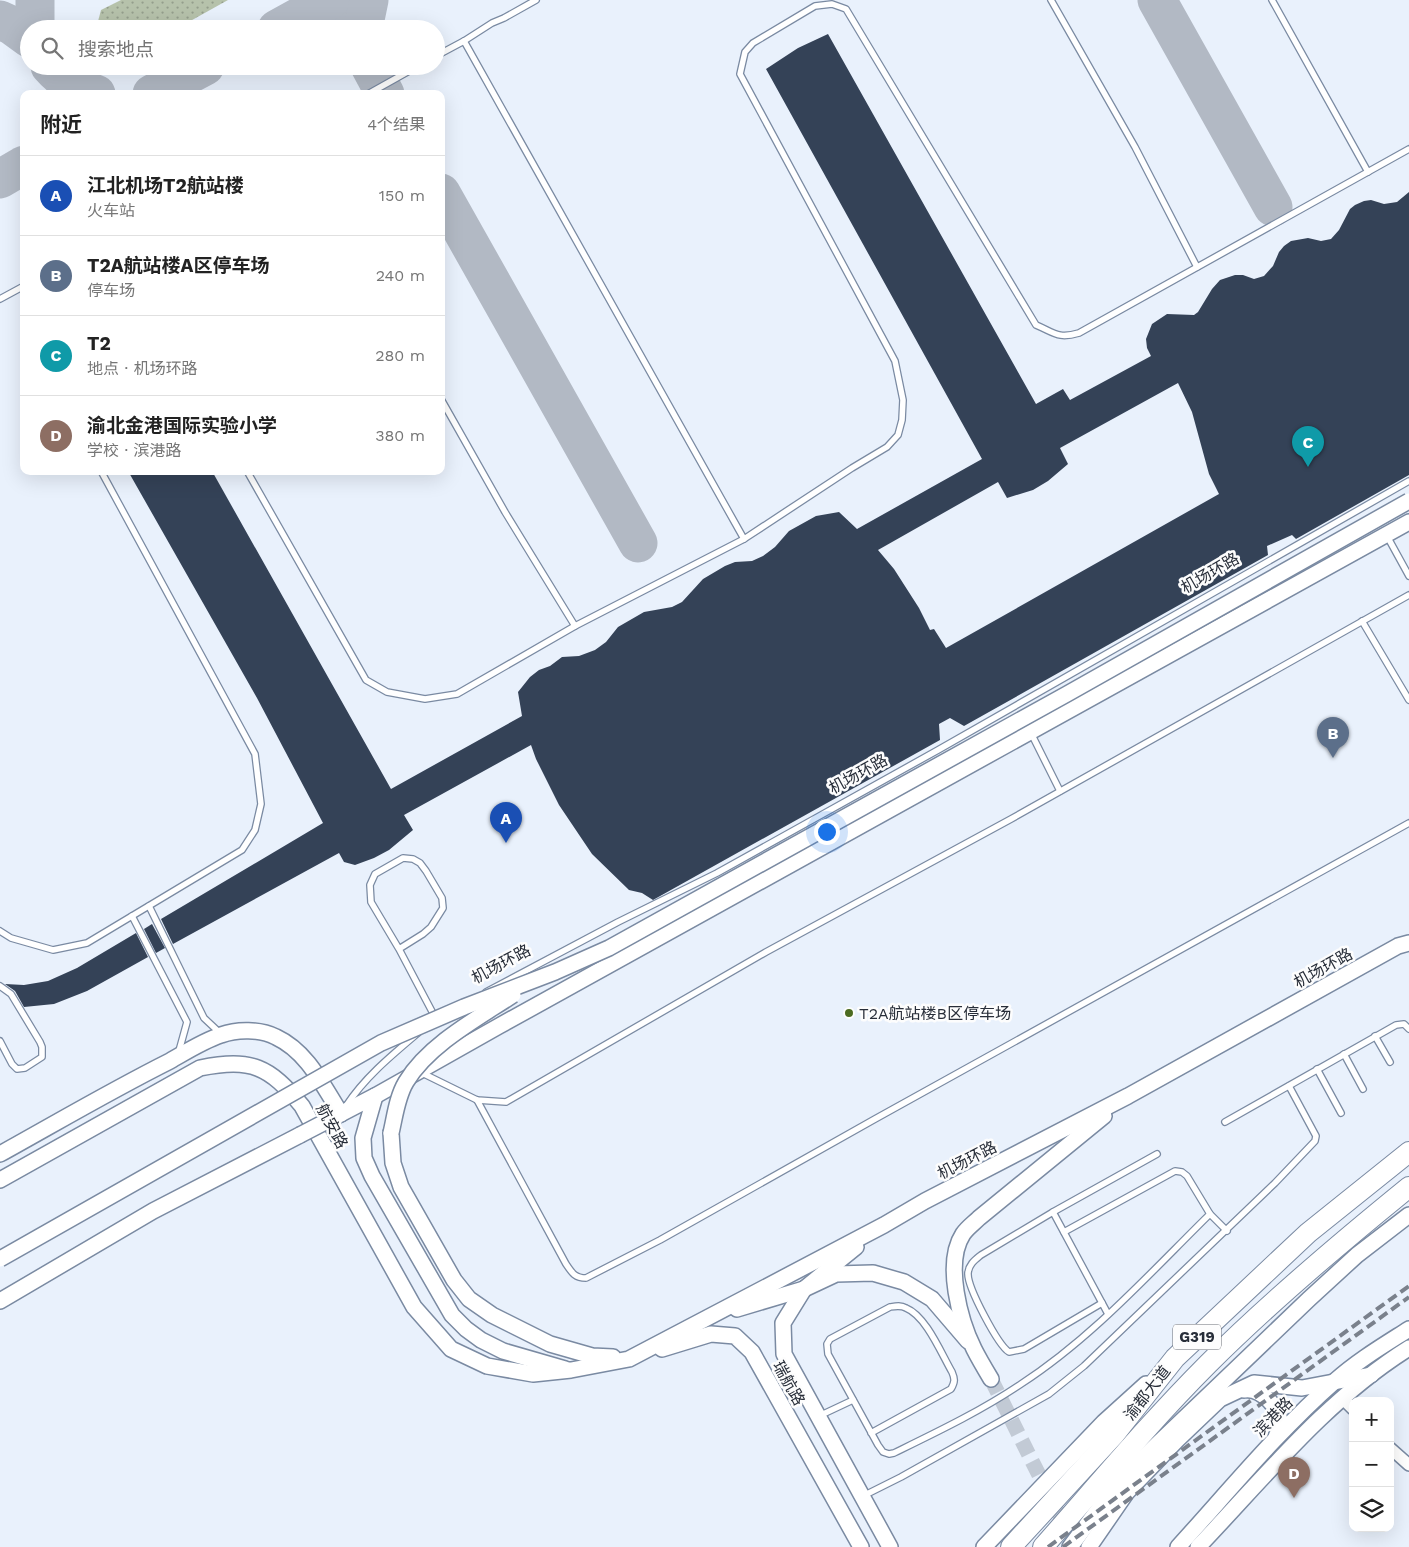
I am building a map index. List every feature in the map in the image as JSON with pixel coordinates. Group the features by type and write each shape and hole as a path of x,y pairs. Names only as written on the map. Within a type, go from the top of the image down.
{"highway":[{"name":"渝都大道","path":"1011,1547 1114,1435 1174,1358 1308,1233 1409,1152"},
{"name":"渝都大道","path":"1044,1547 1128,1449 1208,1364 1327,1254 1409,1187"}],"street":[{"name":"机场环路","path":"535,980 617,943 1067,694 1409,501"},
{"name":"机场环路","path":"0,1301 153,1211 376,1096 1409,522"},
{"name":"机场环路","path":"571,1370 629,1359 884,1225 934,1196 1128,1096 1406,942"},
{"path":"535,980 446,1039 425,1059 406,1082 398,1102 391,1133 394,1163 401,1187 454,1280 469,1299 492,1315 550,1344 592,1356 629,1359"},
{"path":"0,1259 381,1043 464,1007 535,980"},
{"name":"航安路","path":"0,1154 178,1056 222,1034 244,1031 262,1032 276,1036 292,1045 307,1060 341,1114"},
{"name":"航安路","path":"0,1180 200,1068 222,1064 248,1064 272,1075 287,1088 302,1106 414,1308 451,1349 487,1366 533,1374 571,1370"},
{"path":"376,1096 363,1138 364,1158 372,1176 452,1316 482,1340 503,1351 571,1370"},
{"path":"991,1379 974,1348 960,1309 954,1257 963,1234 979,1218 1128,1096"},
{"path":"1070,1547 1122,1478 1357,1254 1409,1215"},
{"path":"804,1289 884,1225"},
{"path":"703,1319 804,1289 836,1274 873,1273 904,1282 932,1299 974,1348"},
{"name":"瑞航路","path":"804,1289 783,1323 784,1354 890,1547"},
{"name":"滨港路","path":"1178,1547 1275,1440 1334,1382 1368,1356 1409,1329"},
{"name":"瑞航路","path":"629,1359 711,1334 735,1336 752,1352 861,1547"},
{"path":"1198,1547 1300,1439 1348,1404 1371,1375 1409,1348"},
{"path":"986,1545 1104,1422 1174,1358"},
{"path":"1089,1547 1127,1492 1220,1399 1254,1383 1302,1388 1371,1375"},
{"path":"1235,1391 1251,1388 1270,1402 1279,1416 1280,1427 1275,1440"},
{"path":"1394,1452 1409,1466"}],"lane":[{"path":"445,51 492,23 536,0"},
{"path":"1051,0 1136,147 1197,266"},
{"path":"1272,0 1368,172"},
{"path":"249,475 366,680 387,692 425,699 458,694 575,626 744,539 887,447 898,435 902,420 903,400 895,361 740,74 745,52 753,43 815,6 832,4 846,9 1036,325 1057,335 1066,336 1079,332 1409,149"},
{"path":"464,41 744,539"},
{"path":"375,90 402,75"},
{"path":"0,299 20,288"},
{"path":"445,406 505,512 575,626"},
{"path":"0,931 11,938 54,950 86,943 242,850 255,830 261,804 254,754 103,475"},
{"name":"机场环路","path":"341,1114 354,1095 388,1058 436,1018 618,922 717,873 938,750 1409,481"},
{"path":"1386,534 1409,576"},
{"path":"419,1071 477,1100 506,1102 766,952 1060,791 1409,595"},
{"path":"1362,621 1409,700"},
{"path":"1030,732 1060,791"},
{"path":"477,1100 572,1274 578,1278 586,1278 660,1240 875,1118 1409,823"},
{"path":"399,949 431,927 443,908 442,898 420,863 413,859 403,858 375,874 370,885 371,902 436,1018"},
{"path":"149,906 204,1018 222,1034"},
{"path":"132,916 187,1022 178,1056"},
{"path":"0,986 11,994 40,1042 42,1057 24,1068 17,1069 12,1064 0,1041"},
{"path":"1224,1122 1400,1023 1404,1024 1409,1030"},
{"path":"1375,1036 1390,1062"},
{"path":"1344,1054 1363,1089"},
{"path":"1317,1069 1341,1113"},
{"path":"863,1496 901,1477 1049,1394 1084,1366 1227,1231 1315,1141 1316,1136 1289,1086"},
{"path":"1102,1303 1024,1350 1009,1352 1000,1344 973,1294 968,1276 970,1266 981,1255 1157,1154"},
{"path":"1064,1232 1175,1171 1182,1172 1186,1176 1210,1214 1227,1231"},
{"path":"1053,1212 1108,1314"},
{"path":"871,1433 951,1389 954,1384 952,1372 921,1320 913,1312 899,1306 890,1307 830,1339 826,1344 828,1354 871,1433 883,1452 894,1453 979,1411 1022,1384 1054,1360 1108,1314 1210,1214"},
{"path":"818,1416 853,1400"}],"green space":[{"path":"121,0 228,0 192,20 98,20 101,10"}],"building":[{"path":"828,34 1036,404 1063,389 1070,400 1151,356 1147,348 1146,339 1152,324 1167,314 1194,315 1220,280 1235,275 1243,275 1254,279 1264,276 1273,266 1279,252 1291,241 1308,238 1321,241 1331,239 1339,230 1350,209 1355,205 1371,200 1384,204 1397,202 1409,192 1409,475 1296,539 1292,535 1267,546 1268,555 964,726 950,718 939,724 940,740 653,900 642,893 629,890 592,854 559,805 531,745 404,815 413,830 389,850 355,865 344,862 339,853 173,944 161,919 323,823 257,698 130,475 214,475 391,789 522,716 518,692 530,677 562,657 579,656 595,650 606,642 618,627 644,612 672,607 682,602 703,579 735,562 752,561 763,556 775,547 789,531 816,516 839,512 857,529 982,459 766,69 798,48","holes":["1178,383 1192,412 1209,474 1219,494 946,648 934,629 930,630 919,608 894,569 878,550 998,482 1007,498 1033,490 1048,481 1068,464 1060,448"]},
{"path":"152,924 165,948 156,953 144,929"},
{"path":"136,933 148,957 87,991 54,1004 24,1007 15,991 5,984 24,985 48,981 77,968"}],"taxiway":[{"path":"35,0 35,20"},
{"path":"293,20 330,0"},
{"path":"332,0 344,20"},
{"path":"365,20 369,0"},
{"path":"1157,0 1273,207"},
{"path":"0,20 20,32"},
{"path":"59,75 86,90"},
{"path":"160,90 188,75"},
{"path":"375,75 383,90"},
{"path":"0,179 20,167"},
{"path":"445,200 638,543"}],"tunnel":[{"path":"991,1379 1057,1511 1083,1547"}],"railway":[{"path":"1048,1547 1409,1286"},
{"path":"1063,1547 1409,1297"}],"place":[{"name":"T2","path":"1308,467"},
{"name":"T2A航站楼A区停车场","path":"1333,758"},
{"name":"江北机场T2航站楼","path":"506,843"},
{"name":"T2A航站楼B区停车场","path":"849,1013"},
{"name":"渝北金港国际实验小学","path":"1294,1498"}]}
